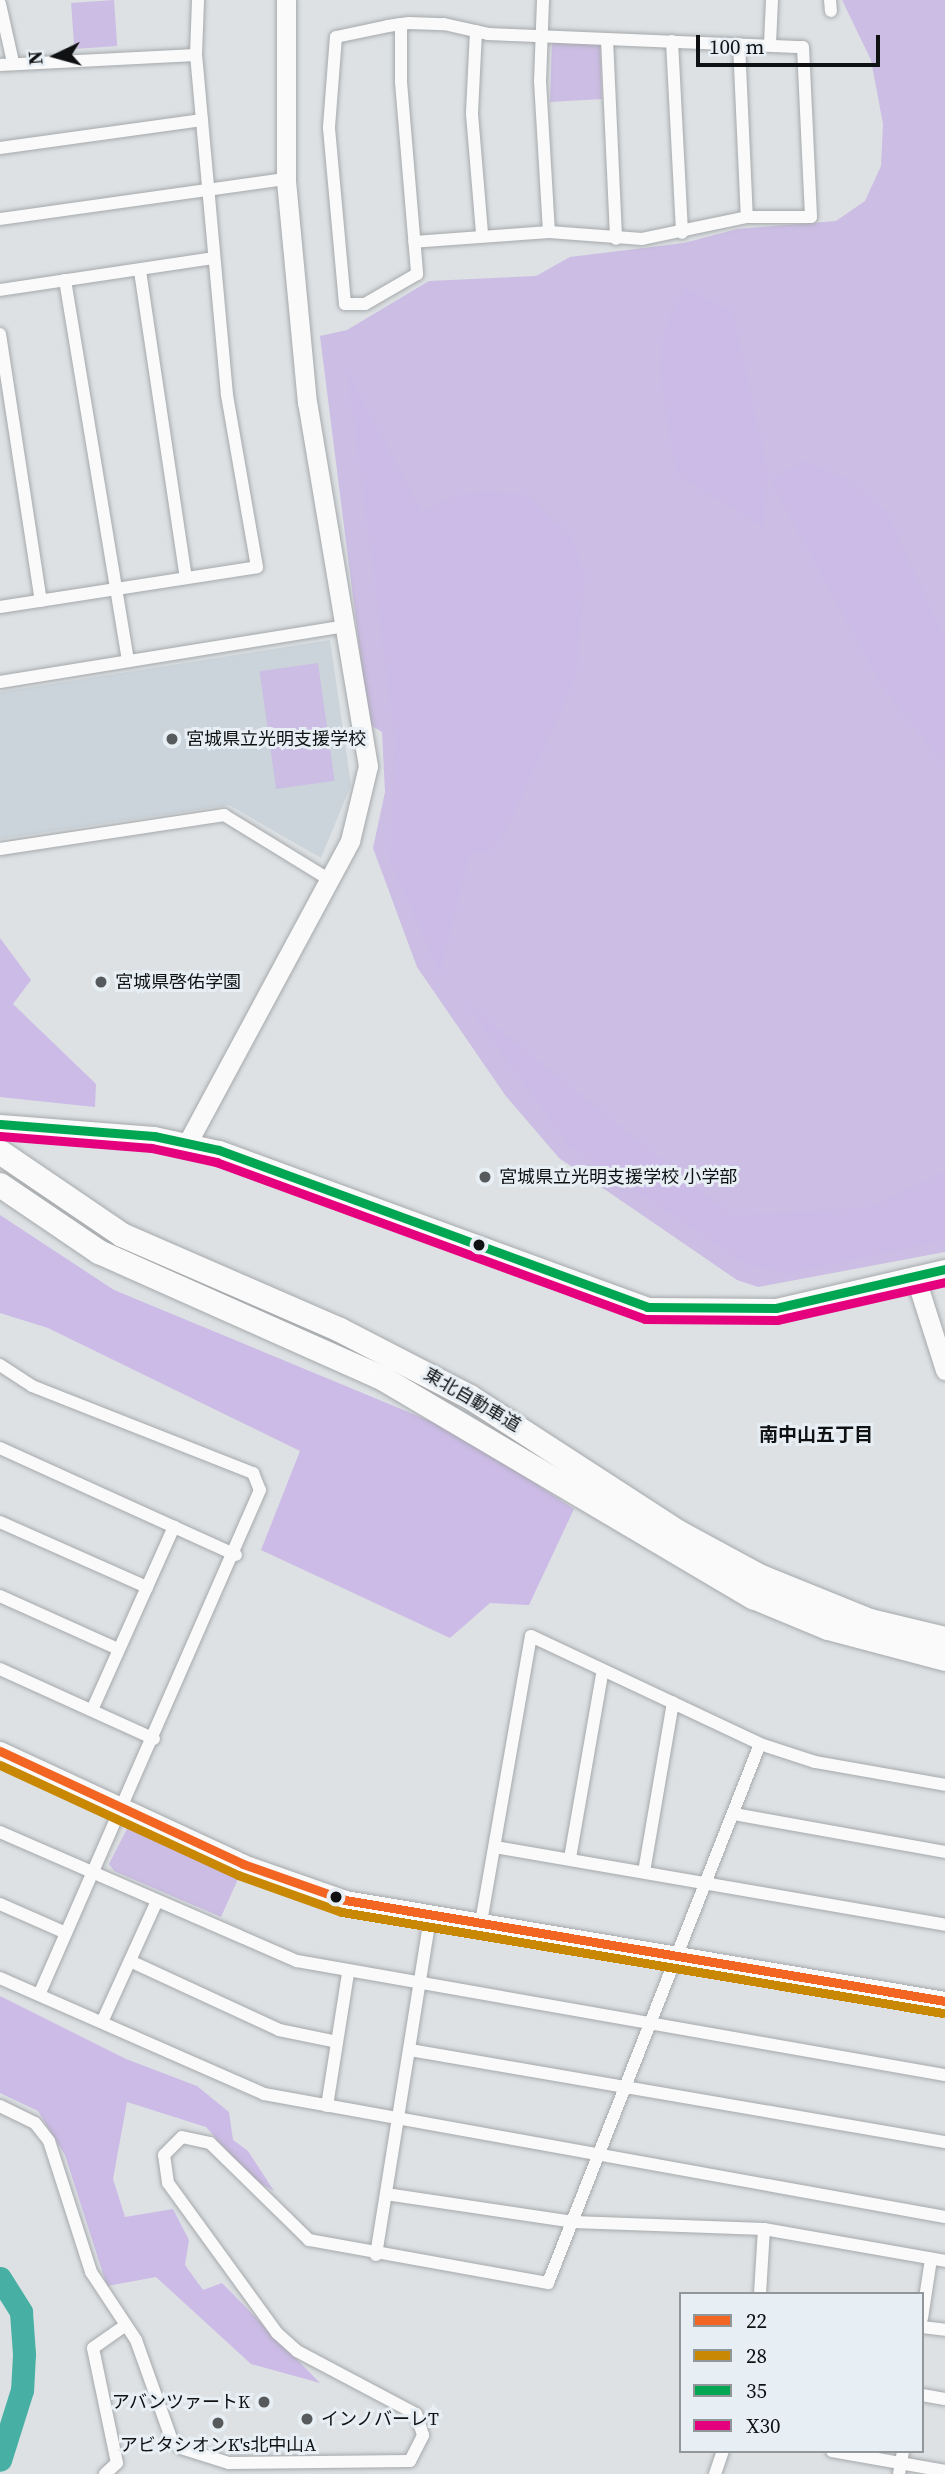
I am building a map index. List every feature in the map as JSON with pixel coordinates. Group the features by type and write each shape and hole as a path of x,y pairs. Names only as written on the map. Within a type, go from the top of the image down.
{"highway":[{"name":"東北自動車道","path":"0,1152 122,1235 350,1335 470,1397 678,1532 761,1577 870,1621 945,1639"},
{"name":"東北自動車道","path":"0,1185 140,1273 382,1378 753,1597 828,1628 945,1659"}],"street":[{"path":"0,607 257,567 227,395 196,55 198,0"},
{"path":"188,1142 330,880 358,818 368,766 347,626 307,403 286,179 286,0"},
{"path":"543,0 541,36 549,232"},
{"path":"770,44 772,0"},
{"path":"0,4 7,64 196,55"},
{"path":"401,24 414,242 417,274 365,304 345,304 329,127 336,37 401,24 541,36 803,47 811,217 747,217 682,233 616,239 549,232 482,234 414,242"},
{"path":"476,31 472,114 482,234"},
{"path":"607,39 616,239"},
{"path":"672,41 682,233"},
{"path":"739,44 747,217"},
{"path":"0,148 202,120"},
{"path":"0,219 286,179"},
{"path":"0,290 214,258"},
{"path":"140,271 186,577"},
{"path":"65,280 128,661"},
{"path":"0,334 41,601"},
{"path":"0,682 347,626"},
{"path":"0,849 224,815 330,880"},
{"path":"0,1124 188,1142 646,1307 776,1308 945,1269"},
{"path":"915,1276 945,1370"},
{"path":"0,1366 33,1386 253,1473 260,1490 236,1555 39,1995"},
{"path":"0,1448 236,1555"},
{"path":"0,1522 147,1587"},
{"path":"92,1710 174,1527"},
{"path":"0,1596 118,1649"},
{"path":"481,1922 531,1636 602,1674 673,1702 760,1744 816,1762 945,1784"},
{"path":"0,1669 154,1739"},
{"path":"570,1858 602,1674"},
{"path":"644,1872 673,1702"},
{"path":"0,2106 43,2131 91,2272 144,2358 171,2438 194,2456 229,2463 399,2465 417,2453 423,2434 416,2414 297,2351 277,2333 168,2183 162,2164 170,2142 196,2137 210,2143 309,2240 376,2255 548,2283 760,1744"},
{"path":"0,1751 303,1887 481,1922 945,2001"},
{"path":"734,1814 945,1852"},
{"path":"0,1832 297,1962 348,1974 651,2023 945,2075"},
{"path":"495,1847 945,1925"},
{"path":"102,2022 158,1901"},
{"path":"0,1904 66,1933"},
{"path":"376,2255 431,1913"},
{"path":"130,1961 279,2029 337,2042"},
{"path":"327,2106 348,1974"},
{"path":"0,1978 264,2094 944,2213"},
{"path":"410,2050 945,2142"},
{"path":"386,2194 573,2222 764,2229 945,2261"},
{"path":"763,2292 764,2229"},
{"path":"924,2305 931,2259"},
{"path":"105,2474 117,2463 93,2348 125,2326"},
{"path":"924,2327 945,2330"},
{"path":"924,2395 945,2399"},
{"path":"715,2474 722,2453"},
{"path":"844,2453 945,2472"}],"shaded area":[{"path":"114,0 117,46 74,49 71,3"},
{"path":"842,0 945,0 945,1252 758,1287 737,1280 559,1158 505,1095 417,967 373,848 385,792 382,732 369,724 320,336 347,330 429,281 536,276 570,257 684,243 737,229 836,221 865,201 881,166 883,124 871,60"},
{"path":"552,39 600,44 602,99 550,102"},
{"path":"685,288 733,312 768,471 764,527 676,474 660,372 664,329"},
{"path":"347,370 422,512 453,496 490,491 529,496 572,537 585,574 576,678 506,831 489,852 470,854 440,974 390,861 395,739"},
{"path":"804,461 852,481 886,511 945,638 945,766 882,687 770,480"},
{"name":"宮城県立光明支援学校","path":"330,640 351,785 321,858 229,805 0,839 0,692"},
{"path":"318,663 335,781 276,789 260,671"},
{"path":"0,938 31,980 13,1004 96,1084 95,1107 0,1097"},
{"path":"464,1001 733,1216 872,1207 945,1171 945,1240 788,1274 746,1264 569,1146"},
{"path":"0,1215 114,1290 459,1433 574,1509 529,1605 490,1603 450,1638 261,1550 300,1451 48,1328 0,1313"},
{"path":"132,1819 242,1870 221,1917 114,1871 109,1864"},
{"path":"0,1996 126,2059 197,2086 229,2112 233,2140 248,2151 274,2191 251,2178 206,2127 127,2102 113,2179 125,2217 173,2209 189,2240 185,2265 203,2290 222,2283 320,2383 251,2364 156,2277 107,2286 65,2155 38,2111 0,2093"}],"waterway":[{"path":"0,2278 21,2312 24,2354 22,2390 0,2460"}],"transit line":[{"name":"35","path":"0,1124 154,1136 219,1150 647,1307 776,1308 945,1269"},
{"name":"X30","path":"0,1136 152,1148 216,1162 645,1319 777,1320 945,1282"},
{"name":"22","path":"0,1751 243,1864 345,1900 945,2001"},
{"name":"28","path":"0,1765 238,1875 342,1912 943,2013"}],"place":[{"name":"宮城県立光明支援学校","path":"172,739"},
{"name":"宮城県啓佑学園","path":"101,982"},
{"name":"宮城県立光明支援学校 小学部","path":"485,1177"},
{"name":"アバンツァートK","path":"264,2402"},
{"name":"インノバーレT","path":"307,2419"},
{"name":"アビタシオンK's北中山A","path":"218,2423"}],"district":[{"name":"南中山五丁目","path":"816,1435"}]}
